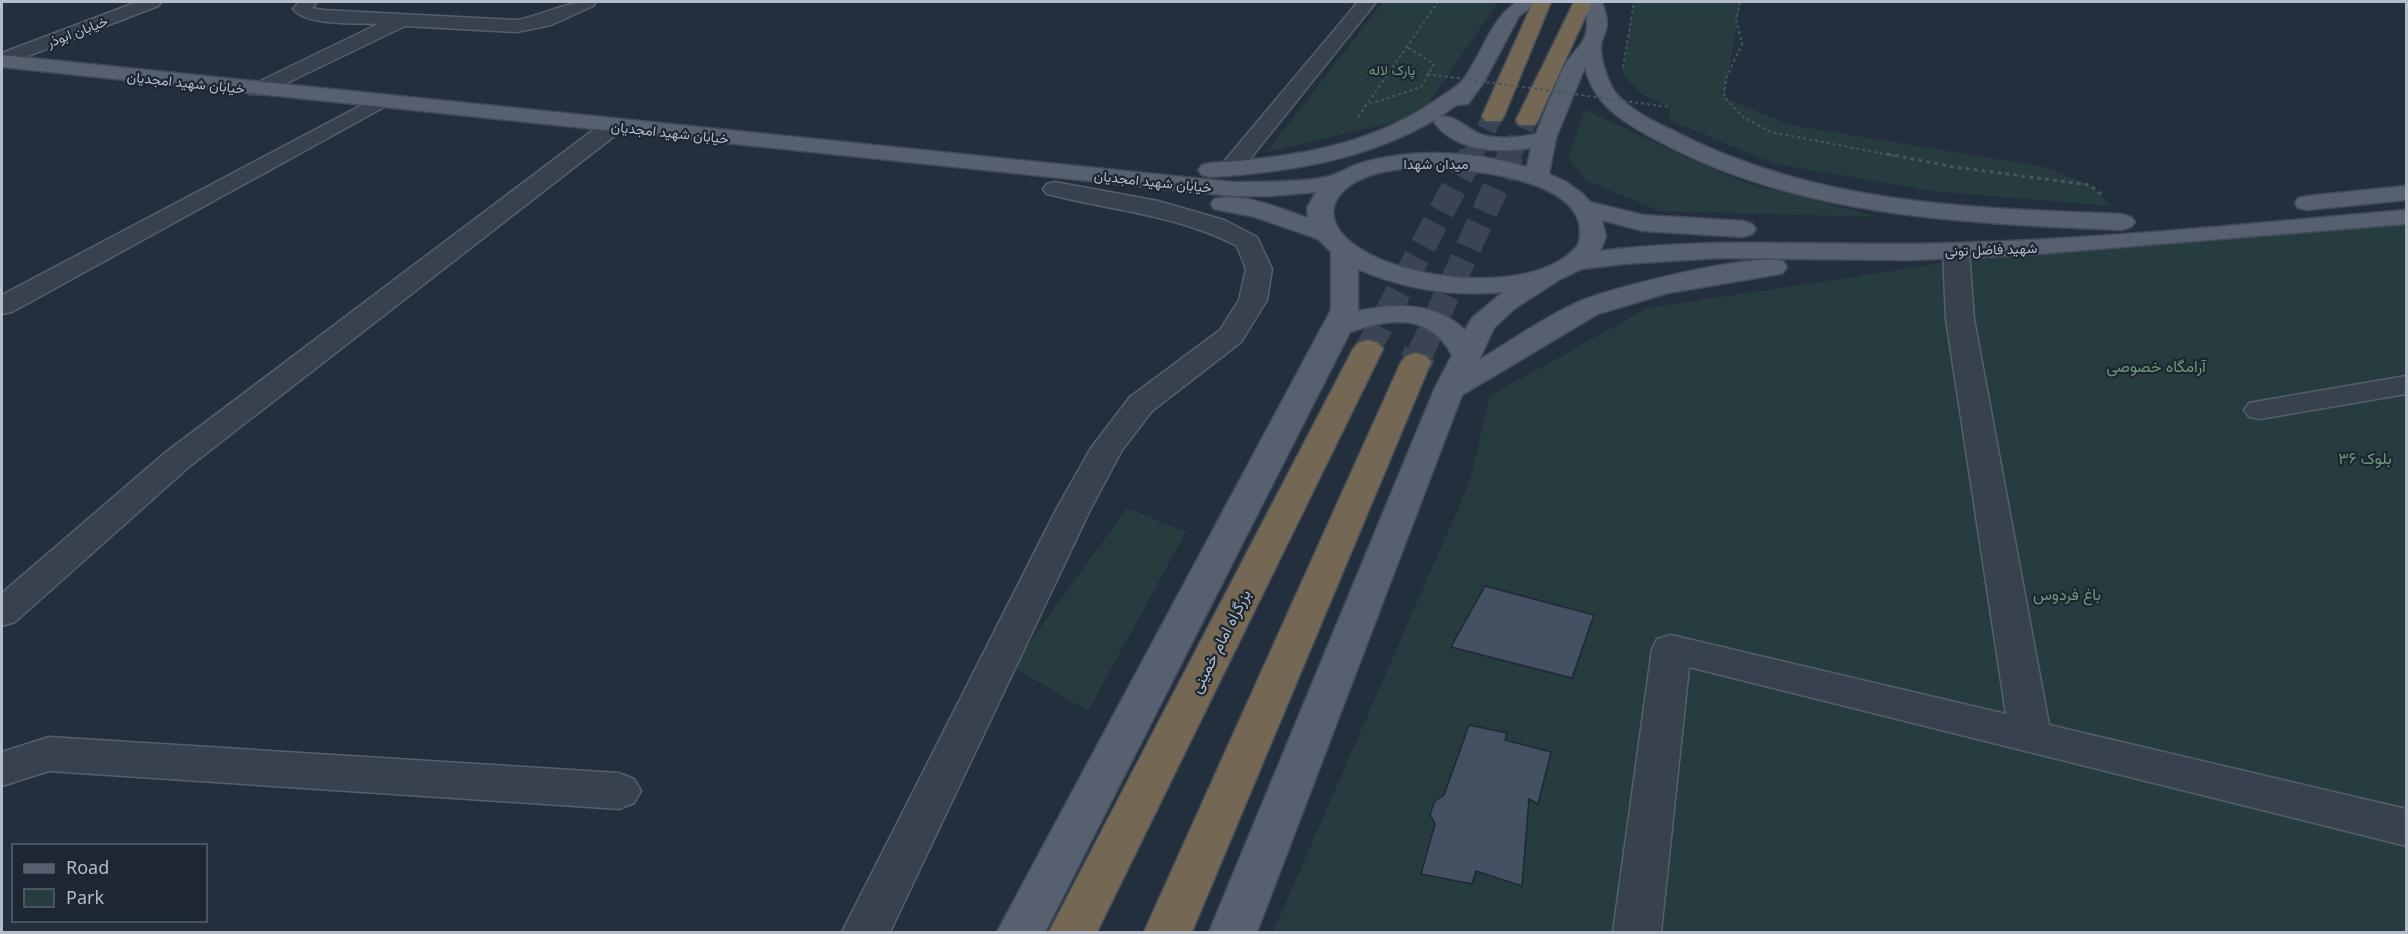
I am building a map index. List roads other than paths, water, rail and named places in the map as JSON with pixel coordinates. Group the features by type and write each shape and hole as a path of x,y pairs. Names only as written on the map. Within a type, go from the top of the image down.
{"highway":[{"path":"1493,116 1542,2"},
{"path":"1527,120 1582,2"},
{"name":"بزرگراه امام خمینی","path":"1073,933 1368,349"},
{"path":"1168,933 1416,362"}],"main road":[{"path":"1417,160 1474,82 1512,13 1529,2"},
{"path":"1536,177 1545,138 1572,70 1592,47 1598,24 1593,2"},
{"path":"1592,47 1605,92 1625,113 1683,147 1753,174 1817,192 1923,210 2122,222"},
{"name":"خیابان شهید امجدیان","path":"2,60 257,90 369,107"},
{"name":"خیابان شهید امجدیان","path":"2,74 369,107 1048,179 1225,204 1271,213 1335,242"},
{"path":"1048,179 1107,168 1170,172 1230,169 1334,152 1379,138 1424,118 1474,82"},
{"path":"1445,122 1463,137 1474,141 1499,145 1524,144 1545,138"},
{"name":"میدان شهدا","path":"1022,933 1339,326 1345,310 1335,242 1318,215 1323,197 1339,182 1369,169 1417,160 1458,160 1499,166 1536,177 1564,191 1584,208"},
{"name":"خیابان شهید امجدیان","path":"1048,179 1232,189 1271,189 1339,182"},
{"name":"شهید فاضل تونی","path":"1584,208 1644,223 1864,232 2122,222 2406,193"},
{"path":"1233,933 1449,390 1482,324 1504,303 1562,268 1591,245 1593,226 1584,208"},
{"name":"شهید فاضل تونی","path":"1562,268 1621,254 1692,249 1956,251 2064,246 2406,217"},
{"path":"1677,225 1666,232 1668,237 1674,243 1692,249"},
{"path":"1335,242 1377,268 1418,280 1464,286 1509,284 1562,268"},
{"path":"1449,390 1588,308 1663,286 1739,271 1904,252"},
{"path":"1339,326 1379,314 1424,316 1445,324 1462,343 1466,355"}],"street":[{"name":"خیابان ابوذر","path":"2,60 152,2"},
{"path":"308,2 303,9 305,12 323,16 398,22 517,26 544,21 587,2"},
{"path":"257,90 440,2"},
{"path":"1230,169 1367,2"},
{"path":"2,306 369,107"},
{"path":"2,613 178,459 604,132"},
{"path":"866,933 1073,510 1107,448 1141,404 1231,336 1253,300 1259,269 1248,242 1215,225 1048,179"},
{"path":"1956,251 1960,319 2030,735"},
{"path":"2260,410 2406,384"},
{"path":"1637,933 1671,649 2406,828"},
{"path":"2,769 49,754 619,791"}],"tunnel":[{"path":"1472,156 1493,116"},
{"path":"1511,156 1527,120"},
{"path":"1368,349 1472,154"},
{"path":"1420,354 1511,154"},
{"path":"1416,362 1420,353"}],"park label":[{"name":"پارک لاله","path":"1392,69"},
{"name":"آرامگاه خصوصی","path":"2156,366"},
{"name":"بلوک ۳۶","path":"2365,458"},
{"name":"باغ فردوس","path":"2067,594"}]}
